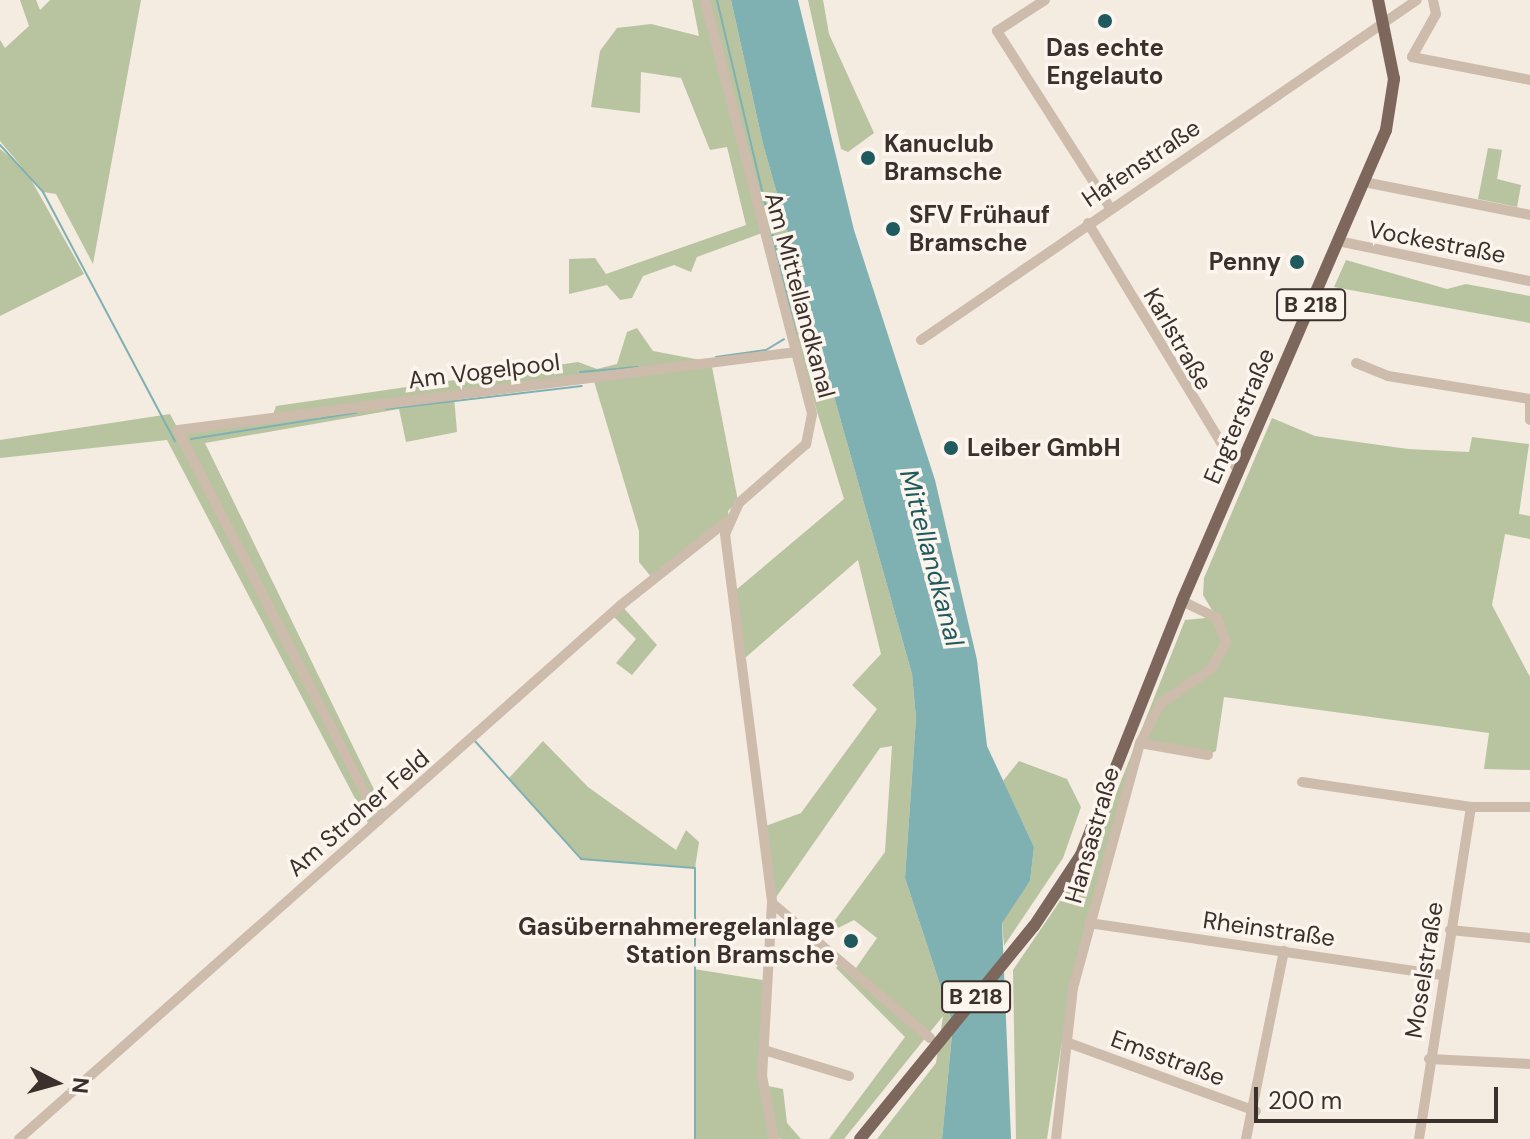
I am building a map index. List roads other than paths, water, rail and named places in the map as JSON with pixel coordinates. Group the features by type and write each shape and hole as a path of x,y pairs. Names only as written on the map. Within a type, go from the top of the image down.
{"main road":[{"name":"Engterstraße","path":"932,1043 1018,946 1062,887 1105,800 1182,601 1364,182 1393,99 1384,21 1378,0"},
{"name":"B 218","path":"860,1139 932,1043"}],"street":[{"name":"Am Mittellandkanal","path":"705,0 812,414 806,444 727,521"},
{"path":"1045,0 997,31 1110,208"},
{"name":"Hafenstraße","path":"921,340 1417,0"},
{"path":"1433,0 1436,14 1412,57 1530,80"},
{"path":"1364,182 1530,215"},
{"name":"Karlstraße","path":"1088,223 1239,472"},
{"name":"Vockestraße","path":"1338,241 1530,281"},
{"name":"Am Vogelpool","path":"379,820 178,430 796,352"},
{"path":"1356,363 1388,376 1530,401 1530,420"},
{"path":"727,521 772,903 764,1050 765,1107 774,1139"},
{"name":"Am Stroher Feld","path":"19,1139 621,605 727,521"},
{"name":"Hansastraße","path":"1056,1139 1066,1042 1089,923 1140,743 1161,703 1211,669 1226,643 1217,618 1182,601"},
{"path":"1140,743 1208,755"},
{"path":"1302,782 1475,807 1530,807"},
{"name":"Moselstraße","path":"1419,1139 1450,930 1475,807"},
{"path":"772,903 932,1043"},
{"name":"Rheinstraße","path":"1089,923 1443,975"},
{"path":"1450,930 1530,938"},
{"path":"1246,1139 1256,1111 1284,951"},
{"name":"Emsstraße","path":"1066,1042 1256,1111"},
{"path":"764,1050 849,1076"},
{"path":"1429,1059 1530,1064"}],"water":[{"name":"Mittellandkanal","path":"731,0 798,0 854,230 935,480 977,660 987,746 1034,847 1030,881 1002,923 1011,1139 942,1139 953,1024 905,878 916,718 912,674 763,144"}],"waterway":[{"path":"717,0 796,335"},
{"path":"0,145 43,192 175,441"},
{"path":"716,357 766,350 784,339"},
{"path":"580,372 638,367"},
{"path":"386,409 582,386"},
{"path":"191,439 356,413"},
{"path":"474,740 581,859 695,868 695,1139"}],"place":[{"name":"Das echte Engelauto","path":"1105,21"},
{"name":"Kanuclub Bramsche","path":"868,158"},
{"name":"SFV Frühauf Bramsche","path":"893,229"},
{"name":"Penny","path":"1297,262"},
{"name":"Leiber GmbH","path":"951,448"},
{"name":"Gasübernahmeregelanlage Station Bramsche","path":"851,941"}]}
